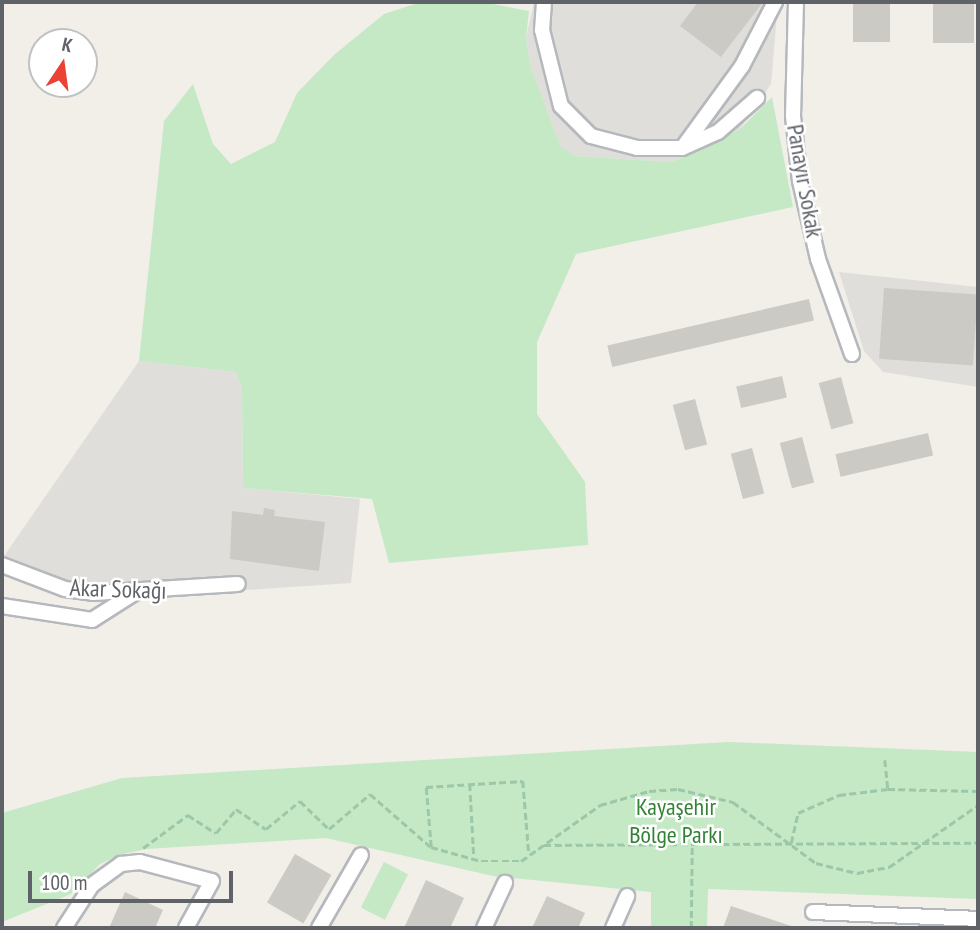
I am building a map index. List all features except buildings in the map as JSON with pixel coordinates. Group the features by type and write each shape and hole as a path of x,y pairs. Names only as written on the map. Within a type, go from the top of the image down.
{"street":[{"path":"544,2 542,30 561,106 574,124 613,144 682,148 718,132 757,98"},
{"path":"682,148 742,66 775,2"},
{"name":"Panayır Sokak","path":"796,2 793,116 800,181 818,259 852,354"},
{"name":"Akar Sokağı","path":"2,565 65,589 136,592 238,584"},
{"path":"2,606 92,620 136,592"},
{"path":"319,928 361,855"},
{"path":"64,928 92,884 121,864 157,863 212,881 186,928"},
{"path":"484,928 505,884"},
{"path":"612,928 627,896"},
{"path":"813,912 914,922 978,919"}],"path":[{"path":"885,760 888,789"},
{"path":"431,847 426,787 523,781 529,856"},
{"path":"470,784 474,859"},
{"path":"121,864 188,815 216,833 236,809 266,829 300,801 329,829 370,794 431,847 474,859 505,862 529,856 600,805 678,789 733,802 816,863 857,873 889,867 978,805"},
{"path":"791,843 793,819 804,807 888,789 978,791"},
{"path":"543,845 978,843"},
{"path":"691,928 692,844"}],"shaded area":[{"path":"534,2 778,2 771,84 740,129 672,162 574,156 560,145 530,65 526,38"},
{"path":"839,272 978,287 978,387 883,372 864,351"},
{"path":"139,361 236,372 242,388 243,488 360,499 351,583 216,592 95,587 52,582 2,559"}],"green space":[{"path":"421,2 483,2 529,11 526,38 530,65 560,145 574,156 672,162 740,129 772,97 793,207 576,254 537,342 537,414 585,482 588,545 389,563 372,499 243,488 242,388 236,372 139,361 164,121 193,84 213,144 231,164 275,142 297,93 334,55 384,14"},
{"name":"Kayaşehir Bölge Parkı","path":"728,742 978,752 978,899 708,889 707,928 651,928 651,892 493,876 326,838 146,849 119,855 100,864 71,894 2,922 2,813 122,778"},
{"path":"384,862 408,874 385,920 361,907"}]}
